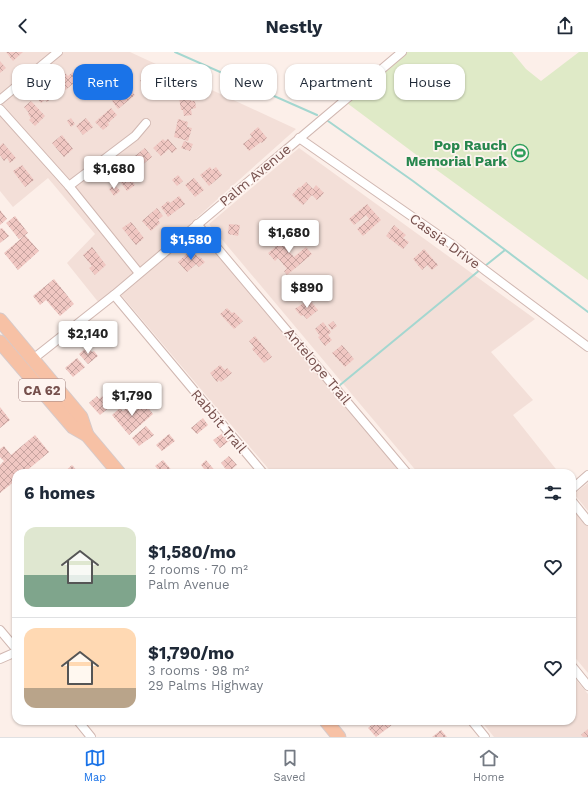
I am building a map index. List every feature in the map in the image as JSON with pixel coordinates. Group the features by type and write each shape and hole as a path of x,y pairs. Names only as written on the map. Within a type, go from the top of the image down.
{"main road":[{"name":"CA 62","path":"0,320 81,417 88,436"},
{"path":"0,330 27,361 33,360"},
{"name":"CA 62","path":"0,342 73,427 88,436 116,469"},
{"path":"329,725 339,737"}],"street":[{"path":"0,100 58,52"},
{"name":"Palm Avenue","path":"33,360 114,295 402,52"},
{"path":"0,109 69,186 139,273"},
{"path":"69,186 135,136 146,123"},
{"name":"Cassia Drive","path":"299,138 450,243 486,272 588,347"},
{"name":"Antelope Trail","path":"197,224 404,469"},
{"name":"Rabbit Trail","path":"114,295 260,469"},
{"path":"576,486 588,475"},
{"path":"576,506 588,520"},
{"path":"0,630 12,644"},
{"path":"0,659 12,654"},
{"path":"576,671 588,686"},
{"path":"81,725 91,737"},
{"path":"475,725 485,737"}],"shaded area":[{"path":"0,52 130,52 156,64 141,64 141,100 212,100 212,90 220,94 220,100 233,100 296,129 191,223 399,469 269,469 116,289 99,303 67,263 95,234 48,178 13,207 0,191"},
{"path":"299,148 535,319 491,352 533,400 513,415 556,469 415,469 209,224"},
{"path":"588,483 588,511 576,496 576,492"},
{"path":"576,512 588,526 588,673 576,659"},
{"path":"576,680 588,694 588,737 494,737 484,725 576,725"}],"green space":[{"name":"Pop Rauch Memorial Park","path":"407,52 512,52 526,69 541,81 579,52 588,52 588,280 347,103 351,100 386,100 386,70"}],"building":[{"path":"6,52 23,52 13,61"},
{"path":"0,61 6,68 0,73"},
{"path":"73,72 73,84 65,90 65,73 68,76"},
{"path":"113,100 129,100 118,109 112,101"},
{"path":"179,100 195,101 196,108 191,109 192,115 184,116 183,110 181,110"},
{"path":"31,101 45,116 35,126 29,120 31,118 24,107"},
{"path":"111,108 117,115 103,130 95,122"},
{"path":"71,118 75,124 71,127 67,121"},
{"path":"86,118 93,127 83,135 76,126"},
{"path":"178,119 188,122 187,127 192,128 188,141 174,137"},
{"path":"258,127 267,138 249,151 243,144 252,137 250,134"},
{"path":"62,135 73,149 64,157 52,143"},
{"path":"163,139 165,141 168,139 177,149 172,153 169,149 161,156 153,148"},
{"path":"184,141 193,144 190,151 181,148"},
{"path":"3,143 16,158 10,163 7,158 4,161 0,155 0,146"},
{"path":"145,148 152,157 137,169 130,160"},
{"path":"128,164 134,172 132,174 136,179 132,181 135,185 127,191 118,179 125,175 121,169"},
{"path":"22,165 34,180 25,187 13,171"},
{"path":"210,167 212,170 216,167 222,175 209,186 200,175"},
{"path":"178,175 183,181 177,186 172,180"},
{"path":"194,178 204,190 195,197 185,185"},
{"path":"306,182 313,189 316,185 324,193 317,200 312,195 303,205 292,195"},
{"path":"115,185 120,191 114,196 109,189"},
{"path":"179,196 185,204 168,217 161,207 168,201 170,203"},
{"path":"367,204 381,220 363,236 357,229 369,219 366,215 354,225 349,219"},
{"path":"157,208 163,216 158,220 160,223 151,231 142,221"},
{"path":"0,210 7,219 0,225"},
{"path":"15,216 28,233 25,235 39,251 18,270 4,253 24,236 19,239 6,223"},
{"path":"131,222 144,238 136,245 122,228"},
{"path":"229,224 240,225 238,236 228,234"},
{"path":"394,225 406,235 403,238 409,242 403,249 386,236"},
{"path":"2,228 9,236 0,243 0,229"},
{"path":"294,232 300,238 287,249 294,257 306,247 312,254 287,275 284,271 287,269 278,258 275,261 268,253"},
{"path":"92,247 106,265 95,275 89,268 92,266 83,255"},
{"path":"424,249 438,265 432,270 427,265 422,270 413,259"},
{"path":"191,250 205,262 199,267 196,264 187,272 178,262"},
{"path":"54,279 74,304 60,316 46,300 40,305 33,296"},
{"path":"309,299 318,310 307,319 303,315 301,316 295,309"},
{"path":"227,308 232,313 234,312 243,321 234,329 220,314"},
{"path":"333,321 337,326 332,330 328,325"},
{"path":"323,322 331,332 328,335 332,340 325,346 318,337 320,336 315,329"},
{"path":"255,336 272,357 264,363 252,349 254,347 249,341"},
{"path":"342,345 354,359 345,367 332,353"},
{"path":"87,347 92,352 94,351 98,356 88,364 79,354"},
{"path":"77,358 85,367 73,377 65,368"},
{"path":"220,365 225,370 227,368 232,373 221,382 219,380 217,382 210,373"},
{"path":"118,383 127,393 100,415 89,403 97,396 99,399"},
{"path":"144,403 153,414 129,435 112,415 120,408 123,411 131,404 136,410"},
{"path":"0,407 10,420 0,428"},
{"path":"203,418 208,425 197,434 191,428"},
{"path":"146,426 154,435 139,446 132,438"},
{"path":"223,433 229,441 220,448 213,440"},
{"path":"169,434 175,441 162,451 156,445"},
{"path":"35,435 49,452 29,469 12,469 12,483 0,493 0,465 4,461 0,457 0,449 4,446 11,455"},
{"path":"229,456 237,465 232,469 226,469 221,463"},
{"path":"163,460 171,469 158,469 155,466"},
{"path":"206,460 214,469 204,469 201,465"},
{"path":"72,465 76,469 68,469"},
{"path":"371,725 392,725 376,737 368,728"},
{"path":"588,729 588,737 583,737 581,735"},
{"path":"441,730 447,737 432,737"}],"waterway":[{"path":"175,52 317,115"},
{"path":"328,121 413,181 588,312"},
{"path":"485,266 505,250"},
{"path":"340,385 481,269"}],"place":[{"name":"Pop Rauch Memorial Park","path":"520,153"}]}
